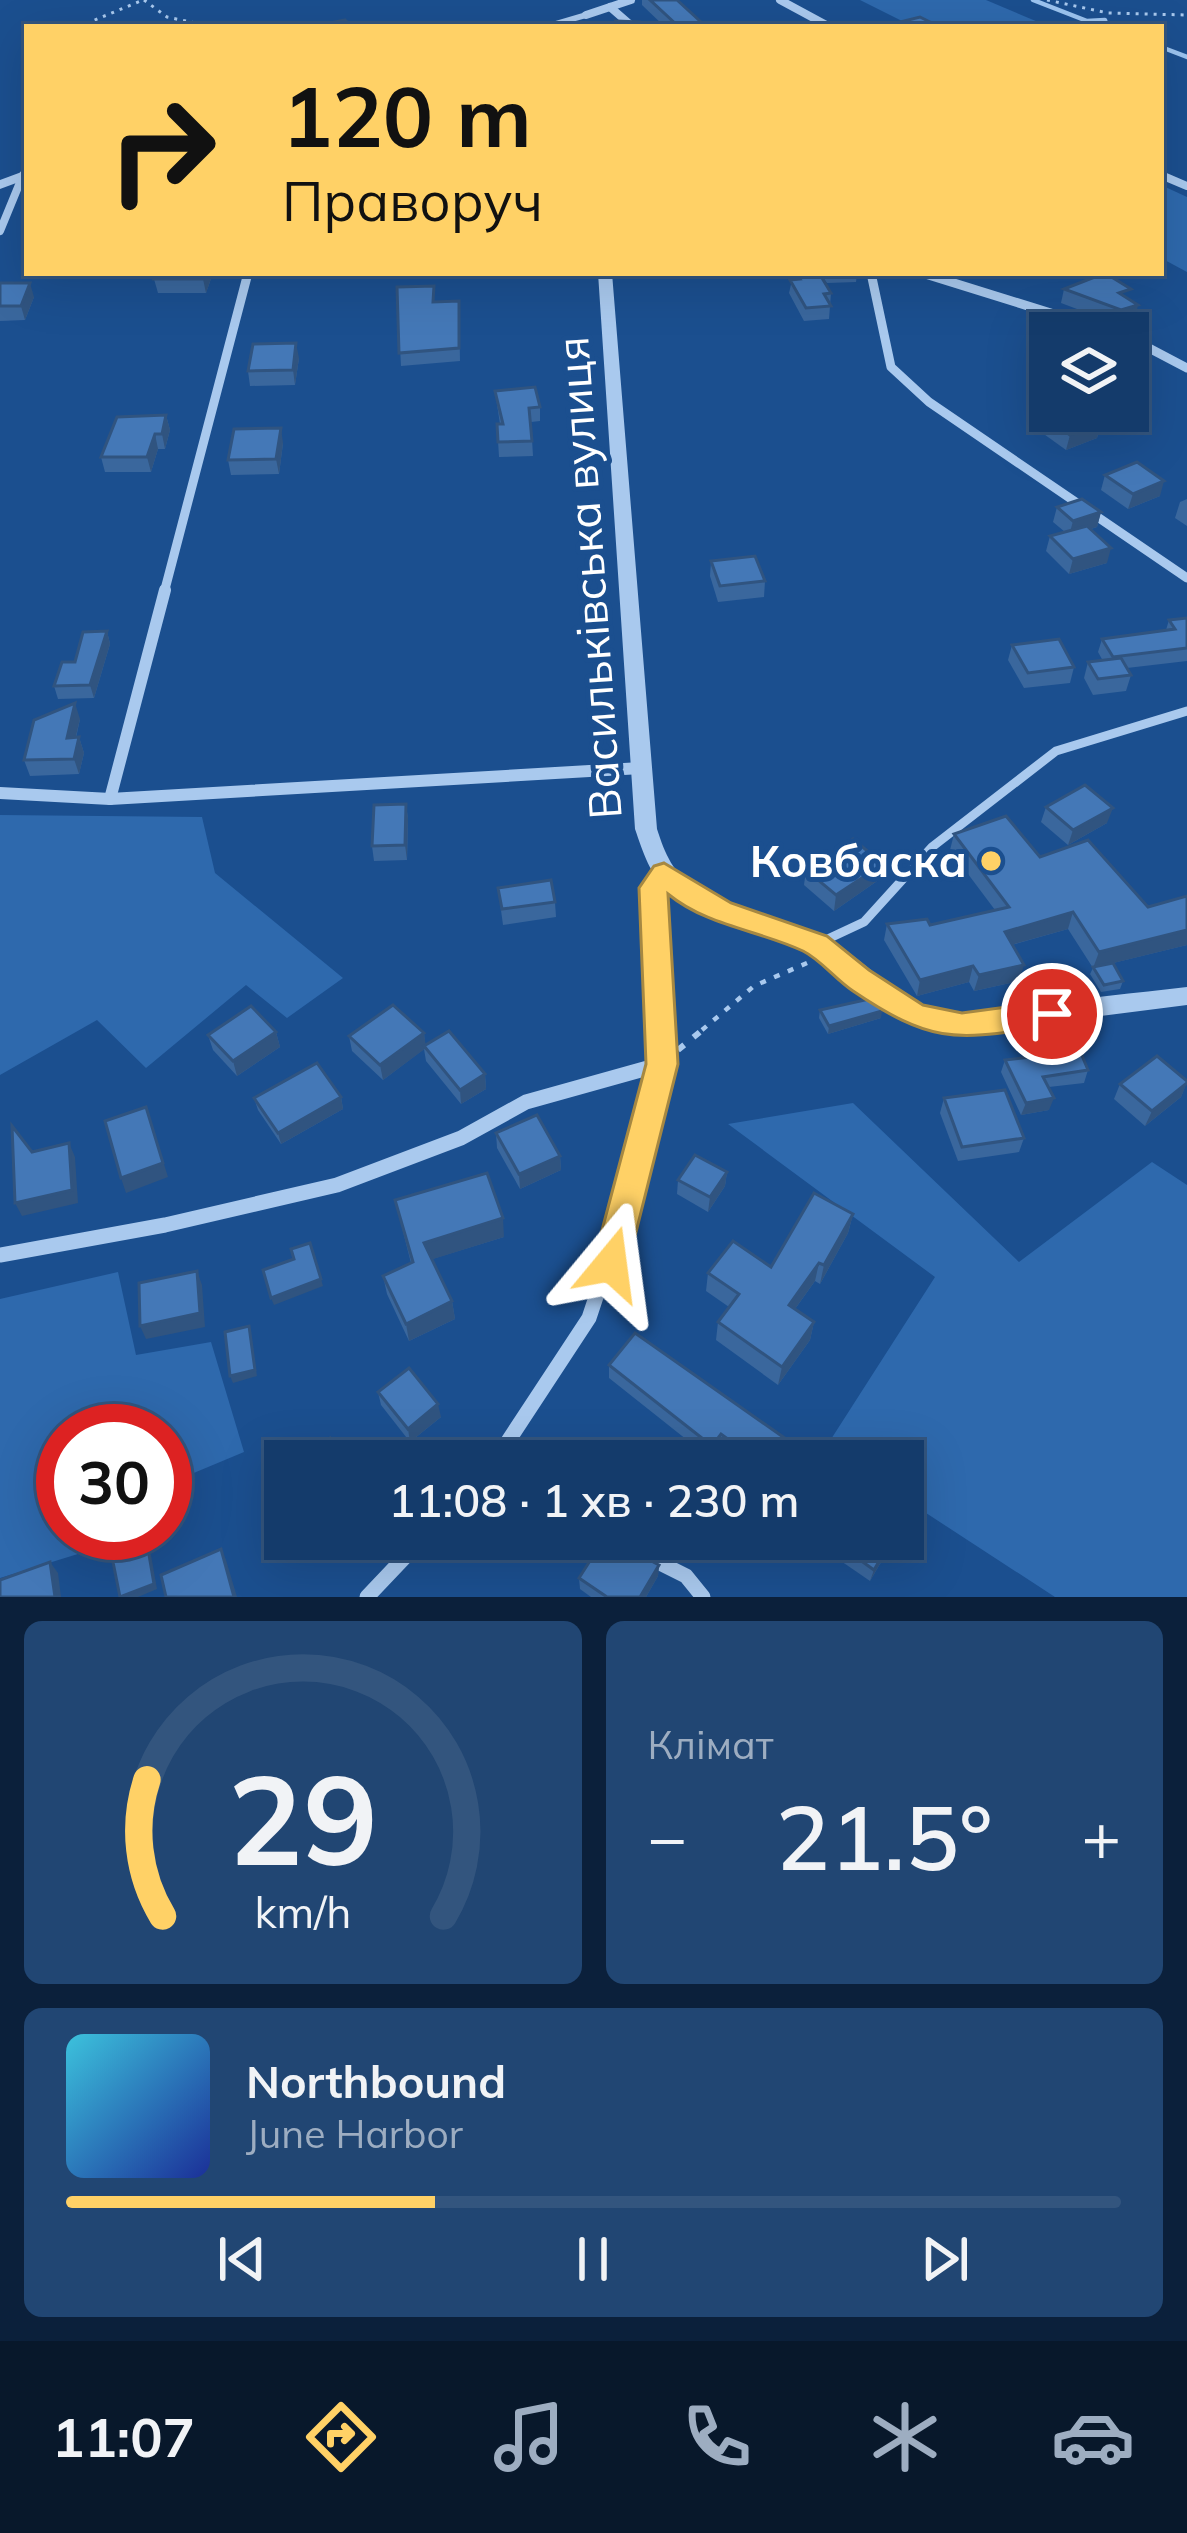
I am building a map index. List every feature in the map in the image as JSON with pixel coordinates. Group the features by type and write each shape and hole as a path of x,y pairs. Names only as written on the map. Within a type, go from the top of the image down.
{"street":[{"path":"585,0 586,21 631,0"},
{"path":"780,0 824,24"},
{"path":"610,7 630,24"},
{"path":"0,231 24,177"},
{"path":"110,799 247,276"},
{"name":"Васильківська вулиця","path":"605,276 641,768 651,853 664,874"},
{"path":"872,276 891,367 928,402 1187,578"},
{"path":"932,276 1047,312"},
{"path":"1149,349 1187,368"},
{"path":"0,793 110,799 641,768"},
{"path":"509,1440 589,1318 632,1189 662,1064 653,888 664,874 694,899 823,949 916,1016 962,1026 1187,995"},
{"path":"0,1255 165,1225 337,1185 460,1138 526,1102 662,1064"},
{"path":"367,1597 402,1560"},
{"path":"654,1560 686,1576 703,1597"}],"lane":[{"path":"823,949 864,922 932,847 1056,751 1187,711"}],"path":[{"path":"85,24 143,0 167,17 200,24"},
{"path":"1047,0 1108,13 1187,15"},
{"path":"662,1064 754,986 823,949"}],"shaded area":[{"path":"860,0 986,0 1043,24 942,24 906,23"},
{"path":"1164,186 1187,197 1187,272 1164,260"},
{"path":"0,815 202,817 215,873 343,978 287,1018 246,985 146,1068 97,1020 0,1075"},
{"path":"853,1103 1019,1262 1152,1162 1187,1185 1187,1597 1055,1597 924,1512 924,1440 830,1440 935,1277 728,1124"},
{"path":"118,1272 136,1355 211,1342 244,1452 192,1474 192,1404 36,1404 36,1560 58,1560 0,1578 0,1299"}],"building":[{"path":"650,0 677,0 701,22 676,24"},
{"path":"920,17 934,24 892,24"},
{"path":"156,276 204,276 203,279"},
{"path":"798,276 821,276 831,293 824,294 831,306 806,308 790,280 800,279"},
{"path":"1110,276 1131,289 1119,293 1138,305 1121,310 1064,289"},
{"path":"0,283 30,283 21,306 0,306"},
{"path":"434,286 433,302 459,301 459,348 399,353 397,287"},
{"path":"296,343 293,370 248,371 253,344"},
{"path":"535,387 540,407 529,408 532,441 498,442 497,424 503,424 495,391"},
{"path":"166,415 162,434 155,434 147,457 101,457 117,417"},
{"path":"281,428 276,459 228,460 234,429"},
{"path":"1137,462 1164,481 1133,494 1105,475"},
{"path":"1082,499 1101,512 1073,521 1057,507"},
{"path":"1087,526 1111,548 1073,559 1050,536"},
{"path":"755,556 765,581 720,586 711,561"},
{"path":"1187,618 1187,648 1113,657 1102,639 1175,629 1169,620"},
{"path":"107,631 90,685 54,686 62,662 75,662 83,632"},
{"path":"1059,639 1074,667 1028,673 1012,645"},
{"path":"1121,658 1131,675 1098,679 1088,662"},
{"path":"75,703 67,738 79,737 74,759 24,760 34,720"},
{"path":"1085,785 1113,808 1073,830 1046,807"},
{"path":"406,804 405,845 372,846 374,805"},
{"path":"1006,816 1040,857 1088,840 1148,907 1187,896 1187,930 1099,952 1073,912 1005,932 1024,965 979,975 973,966 920,980 887,924 927,919 930,925 1009,907 954,834"},
{"path":"853,839 883,864 836,895 806,870"},
{"path":"551,880 555,902 502,909 498,888"},
{"path":"1113,963 1123,981 1104,985 1093,967"},
{"path":"878,997 882,1011 829,1026 820,1010"},
{"path":"393,1005 424,1033 380,1065 349,1036"},
{"path":"251,1006 276,1032 233,1061 208,1035"},
{"path":"449,1031 485,1074 460,1090 424,1046"},
{"path":"1080,1051 1088,1070 1043,1077 1054,1098 1026,1103 1005,1060"},
{"path":"1157,1056 1187,1083 1152,1111 1120,1084"},
{"path":"317,1063 341,1097 278,1133 254,1098"},
{"path":"1005,1090 1024,1138 962,1147 944,1098"},
{"path":"146,1107 163,1163 121,1178 105,1121"},
{"path":"537,1115 560,1156 519,1174 496,1133"},
{"path":"12,1126 32,1152 69,1143 72,1190 15,1203"},
{"path":"695,1155 727,1172 710,1197 678,1180"},
{"path":"487,1173 503,1218 424,1243 452,1301 406,1324 383,1276 413,1262 395,1200"},
{"path":"814,1193 853,1214 824,1265 819,1263 789,1305 814,1322 782,1367 718,1322 739,1294 708,1273 733,1241 771,1267"},
{"path":"310,1243 321,1279 271,1298 263,1270 294,1259 291,1249"},
{"path":"197,1271 200,1313 140,1326 139,1283"},
{"path":"249,1326 255,1370 230,1376 225,1332"},
{"path":"635,1333 786,1439 729,1440 721,1434 716,1440 704,1440 609,1365"},
{"path":"409,1368 438,1404 408,1429 378,1392"},
{"path":"221,1549 234,1597 166,1597 161,1575"},
{"path":"150,1560 154,1584 120,1597 113,1562"},
{"path":"591,1560 649,1560 659,1565 640,1597 607,1597 579,1578"},
{"path":"860,1560 880,1560 874,1570"},
{"path":"50,1562 55,1597 0,1597 0,1580"}],"waterway":[{"path":"1033,0 1106,24"},
{"path":"1164,48 1187,57"}],"place":[{"name":"Ковбаска","path":"991,861"}],"route":[{"path":"611,1264 662,1064 660,953 653,888 664,874 694,899 817,944 858,979 916,1016 962,1026 1052,1014"}]}
